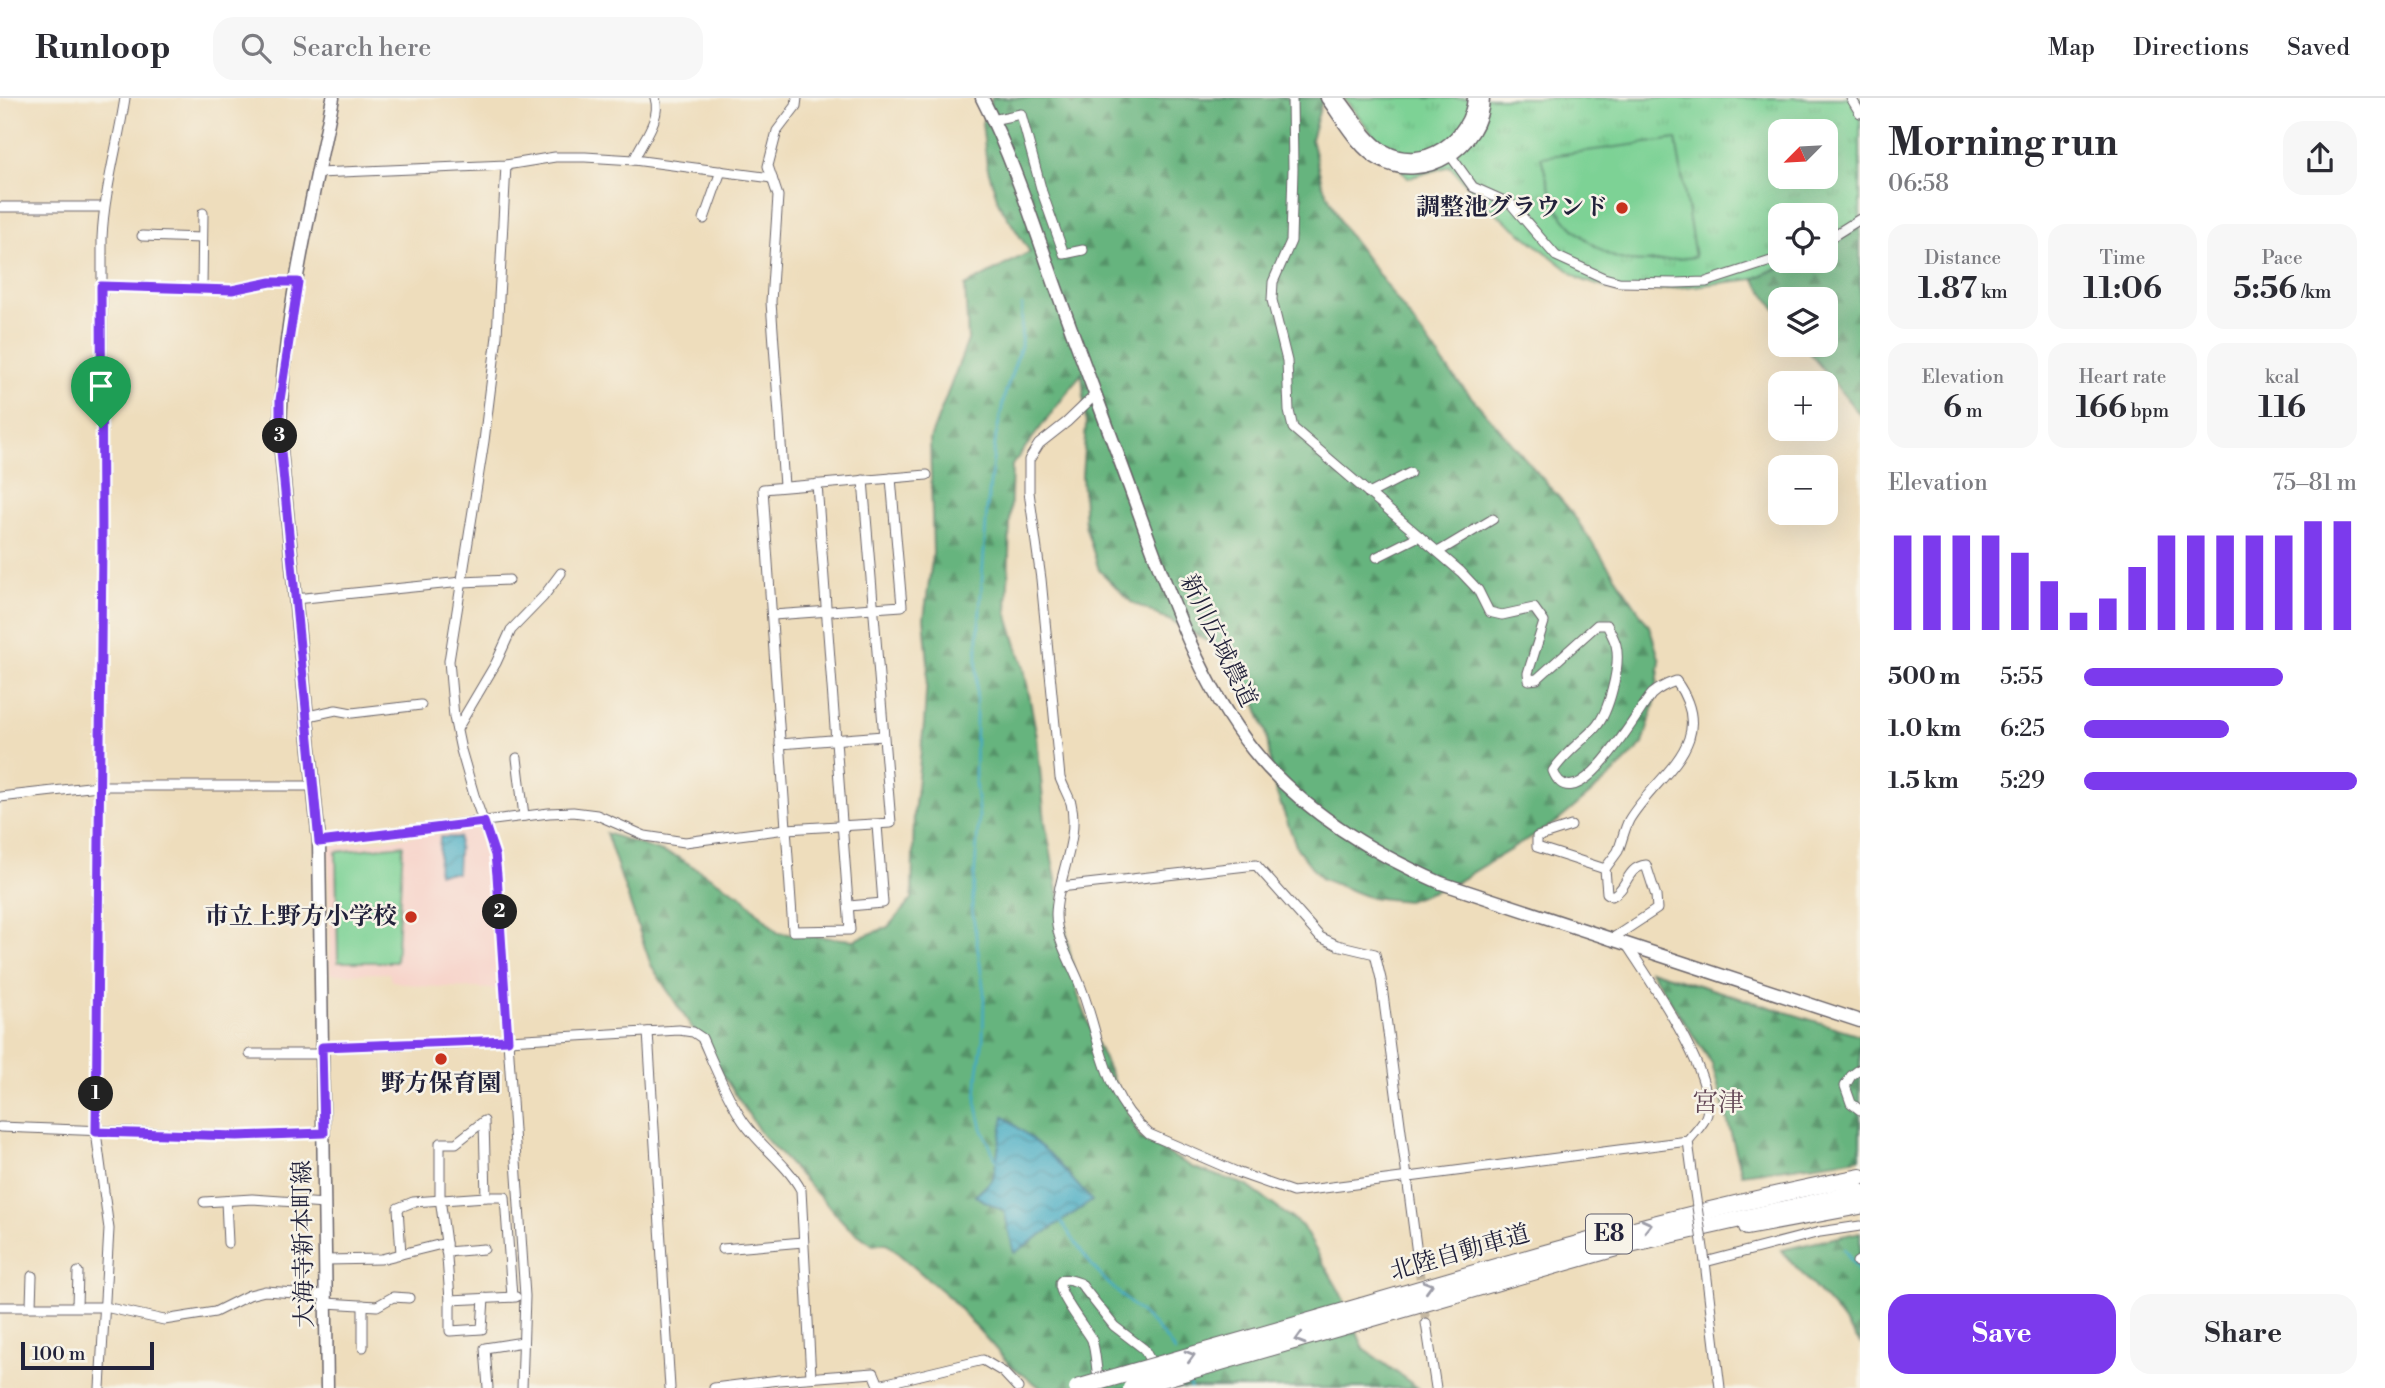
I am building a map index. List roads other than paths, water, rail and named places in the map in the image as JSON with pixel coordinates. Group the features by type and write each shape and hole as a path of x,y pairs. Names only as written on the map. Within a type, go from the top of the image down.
{"highway":[{"name":"北陸自動車道","path":"1130,1388 1627,1229 1860,1177"},
{"name":"北陸自動車道","path":"1077,1388 1364,1313 1468,1290 1643,1241 1860,1192"},
{"path":"1468,1290 1717,1232 1860,1206"}],"street":[{"path":"100,1388 109,1229 96,1132 102,547 101,286 103,207 117,149 125,98"},
{"name":"大海寺新本町線","path":"327,1388 319,842 280,441 280,400 298,282 333,98"},
{"path":"634,160 654,120 657,104 655,98"},
{"path":"784,486 771,302 778,197 768,166 777,131 796,106 797,98"},
{"name":"新川広域農道","path":"982,98 1038,235 1184,631 1236,727 1280,781 1325,818 1390,860 1441,883 1860,1021"},
{"path":"1292,98 1291,241 1273,282 1272,300 1287,361 1289,411 1293,428 1478,590 1489,612 1502,615 1534,608 1544,622 1528,673 1530,680 1536,679 1597,625 1607,625 1616,647 1614,679 1607,708 1595,727 1559,761 1553,771 1556,779 1563,784 1572,784 1583,779 1606,761 1652,695 1666,684 1676,681 1685,694 1693,726 1680,757 1629,821 1617,852 1605,869 1607,892 1612,895 1620,892 1632,870 1646,865 1656,896 1657,909 1610,940"},
{"path":"1327,98 1364,147 1380,160 1418,169 1466,140 1478,123 1483,98"},
{"path":"1338,98 1371,141 1384,152 1417,159 1448,152 1469,119 1474,98"},
{"path":"1851,98 1860,113"},
{"path":"992,120 1021,114 1042,192 1064,254 1083,250"},
{"path":"1448,152 1473,187 1511,204 1556,256 1604,278 1619,282 1706,282 1768,262"},
{"path":"318,173 506,165 555,157 634,160 772,178"},
{"path":"506,165 497,336 484,441 449,661 457,729 474,795 495,855 524,1296 522,1388"},
{"path":"704,219 721,171"},
{"path":"0,207 103,207"},
{"path":"202,289 203,213"},
{"path":"1838,233 1860,219"},
{"path":"142,236 202,238"},
{"path":"101,286 232,290 271,282 298,282"},
{"path":"1095,395 1039,444 1029,460 1029,492 1041,579 1060,778 1071,804 1073,832 1056,915 1062,946 1079,980 1107,1076 1137,1124 1149,1134 1239,1173 1293,1192 1688,1140 1706,1118 1708,1096 1693,1056 1662,999 1627,945"},
{"path":"1370,494 1410,473"},
{"path":"817,484 850,930 793,931 762,489 784,486 927,475"},
{"path":"772,615 902,606 891,478"},
{"path":"319,842 573,812 597,815 645,836 685,842 786,829 891,823 863,480"},
{"path":"1437,552 1493,519"},
{"path":"1377,557 1419,536"},
{"path":"457,729 496,663 511,630 543,597 561,573"},
{"path":"295,598 509,580"},
{"path":"307,716 336,710 352,713 421,705"},
{"path":"780,744 883,736"},
{"path":"516,758 524,817"},
{"path":"0,797 98,786 314,786"},
{"path":"849,906 883,903 877,825"},
{"path":"1571,826 1537,837 1537,847 1605,869"},
{"path":"1060,887 1255,865 1320,937 1337,945 1376,954 1419,1269"},
{"path":"250,1054 679,1030 694,1032 702,1038 741,1119 794,1178 801,1190 811,1377"},
{"path":"648,1032 670,1388"},
{"path":"1860,1069 1851,1076 1845,1086 1851,1104 1860,1110"},
{"path":"484,1298 482,1329 450,1331 450,1300 440,1198 440,1143 456,1143 484,1121 486,1197"},
{"path":"0,1127 237,1136 324,1133"},
{"path":"1688,1140 1720,1388"},
{"path":"401,1254 398,1208 413,1202 440,1198 505,1197 512,1297"},
{"path":"204,1202 252,1199 325,1204"},
{"path":"226,1201 228,1243"},
{"path":"1705,1262 1820,1232 1860,1226"},
{"path":"722,1249 803,1242"},
{"path":"325,1260 381,1259 446,1248 484,1249"},
{"path":"77,1306 78,1272"},
{"path":"31,1305 32,1276"},
{"path":"1100,1388 1092,1339 1065,1301 1060,1289 1065,1280 1080,1283 1114,1326 1144,1349 1165,1388"},
{"path":"0,1307 105,1307 164,1320 215,1312 249,1295 265,1292 377,1306 393,1297 409,1298"},
{"path":"450,1300 524,1296"},
{"path":"363,1305 363,1347"},
{"path":"1426,1322 1436,1388"},
{"path":"488,1388 485,1348 523,1342"},
{"path":"714,1388 874,1373 879,1385 983,1360 1003,1372 1018,1388"}],"water":[{"path":"440,837 459,837 457,873 438,873"},
{"path":"1004,1116 1050,1154 1092,1201 1014,1253 1004,1211 975,1196 993,1179"}],"waterway":[{"path":"997,1162 982,1128 976,1102 983,1039 984,992 972,908 979,816 975,782 977,652 987,508 996,436 1005,394 1021,346 1022,305"},
{"path":"1061,1221 1100,1275 1152,1323 1175,1352"},
{"path":"1844,1249 1860,1274"},
{"path":"1187,1378 1191,1388"}],"tunnel":[{"path":"1419,1269 1426,1323"}],"place":[{"name":"調整池グラウンド","path":"1622,208"},
{"name":"市立上野方小学校","path":"411,917"},
{"name":"野方保育園","path":"441,1059"}],"district":[{"name":"宮津","path":"1718,1103"}]}
